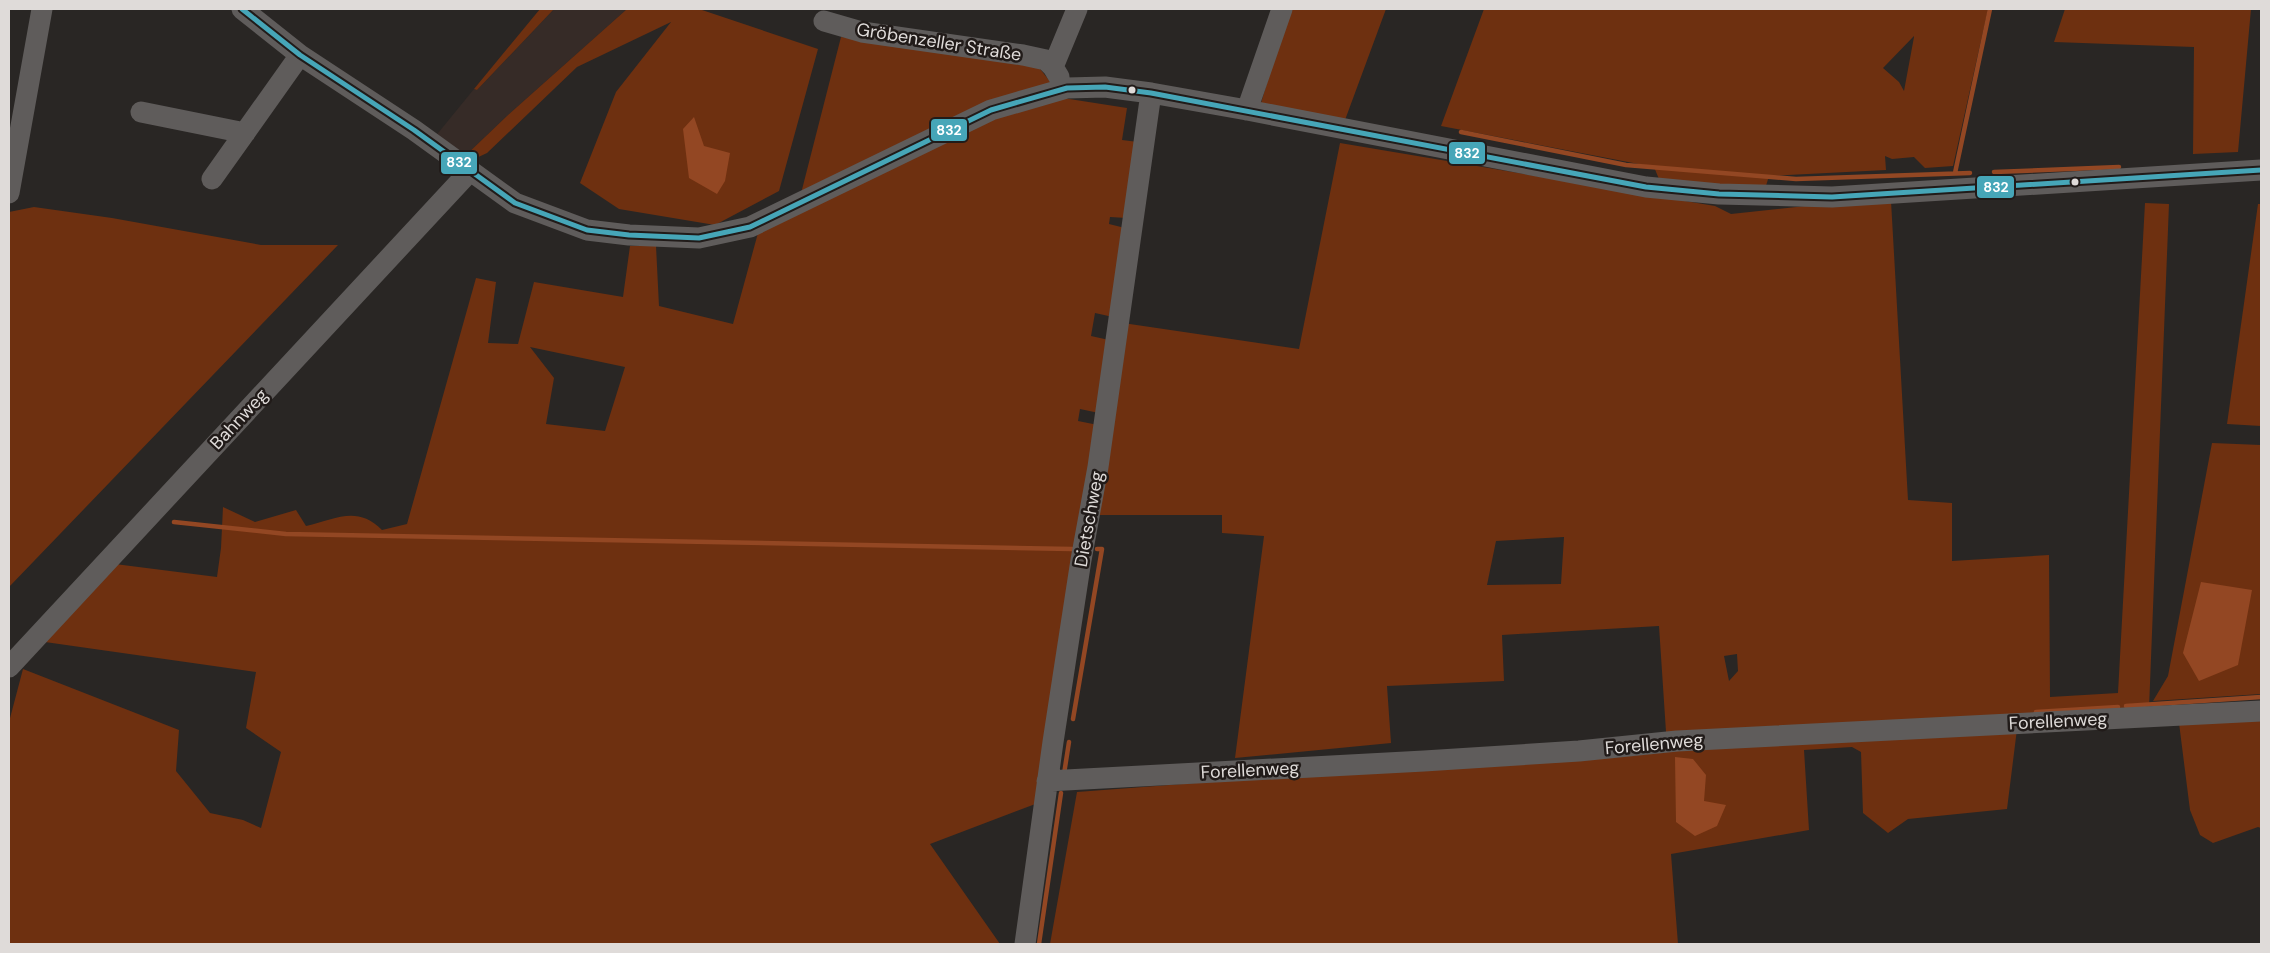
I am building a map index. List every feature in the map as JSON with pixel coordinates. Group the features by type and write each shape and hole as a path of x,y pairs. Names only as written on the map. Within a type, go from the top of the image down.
{"street":[{"path":"9,193 42,9"},
{"path":"242,9 300,55 414,130 515,203 587,230 629,235 700,238 750,227 991,110 1067,88 1106,87 1151,93 1646,187 1719,194 1832,197 2261,170"},
{"path":"1067,88 1053,67 1077,9"},
{"path":"1247,110 1282,9"},
{"name":"Gröbenzeller Straße","path":"824,21 862,32 1023,55 1046,60 1053,67"},
{"path":"212,179 300,55"},
{"name":"Dietschweg","path":"1025,944 1047,781 1081,560 1098,467 1151,93"},
{"path":"141,112 245,133"},
{"name":"Bahnweg","path":"9,667 470,171"},
{"name":"Forellenweg","path":"1047,781 1580,751 1677,741 2261,711"}],"shaded area":[{"path":"540,9 554,9 477,90 474,89"},
{"path":"554,9 627,9 508,115 464,157 434,138 474,89 477,90"},
{"path":"627,9 699,9 818,49 779,191 715,225 619,209 580,183 616,92 671,22 577,67 487,153 470,161 464,157 508,115"},
{"path":"1289,9 1386,9 1345,120 1261,103"},
{"path":"1484,9 1988,9 1953,166 1925,168 1914,157 1892,159 1885,156 1886,170 1769,176 1765,189 1659,179 1654,167 1441,126","holes":["1914,36 1904,91 1899,82 1883,68"]},
{"path":"2065,9 2251,9 2238,152 2193,154 2194,47 2054,42"},
{"path":"841,37 1033,60 1063,98 1127,108 1122,140 1138,142 1127,218 1110,217 1109,224 1125,228 1113,317 1095,313 1091,336 1109,340 1099,413 1080,409 1078,421 1098,425 1038,803 930,844 1000,944 9,944 9,722 23,669 179,730 176,771 210,813 243,820 261,828 281,752 246,728 256,672 45,642 115,564 217,577 221,548 223,507 255,522 296,510 306,526 346,516 364,518 373,522 382,530 407,524 476,278 496,282 488,343 518,344 534,282 623,297 630,246 656,246 659,306 733,324 758,233 796,213","holes":["530,347 625,367 605,431 546,424 554,378"]},
{"path":"694,117 704,146 730,153 725,181 717,194 689,178 683,129"},
{"path":"1340,143 1715,206 1731,214 1842,202 1891,201 1908,500 1952,503 1952,561 2049,555 2050,697 2118,693 2145,203 2169,204 2149,709 2017,729 2007,809 1908,819 1888,833 1863,813 1861,752 1852,747 1804,750 1809,830 1671,854 1678,944 1050,944 1077,792 1667,747 1659,626 1502,635 1504,681 1387,686 1391,743 1235,758 1264,536 1222,533 1222,515 1096,515 1123,323 1299,349","holes":["1564,537 1561,584 1487,585 1496,541","1737,654 1738,671 1729,681 1724,656"]},
{"path":"2258,204 2261,204 2261,426 2227,424"},
{"path":"34,207 112,218 261,245 338,245 9,587 9,212"},
{"path":"2212,443 2261,445 2261,694 2153,701 2168,676"},
{"path":"2201,582 2252,590 2238,665 2199,681 2183,653"},
{"path":"2261,715 2261,828 2258,827 2213,843 2200,835 2190,810 2179,723"},
{"path":"1675,757 1693,759 1706,775 1704,801 1726,805 1717,826 1695,836 1676,822"}],"waterway":[{"path":"1955,173 1990,9"},
{"path":"1461,132 1626,165 1796,179 1970,173"},
{"path":"1994,172 2119,167"},
{"path":"174,522 286,534 1072,549"},
{"path":"1073,719 1102,549 1097,549"},
{"path":"2126,706 2261,697"},
{"path":"2036,712 2118,707"},
{"path":"1064,774 1069,742"},
{"path":"1039,944 1061,793"}],"transit line":[{"name":"832","path":"242,9 300,55 414,130 515,203 587,230 629,235 699,238 750,227 991,110 1067,88 1105,87 1151,93 1646,187 1719,194 1832,197 2261,170"}]}
